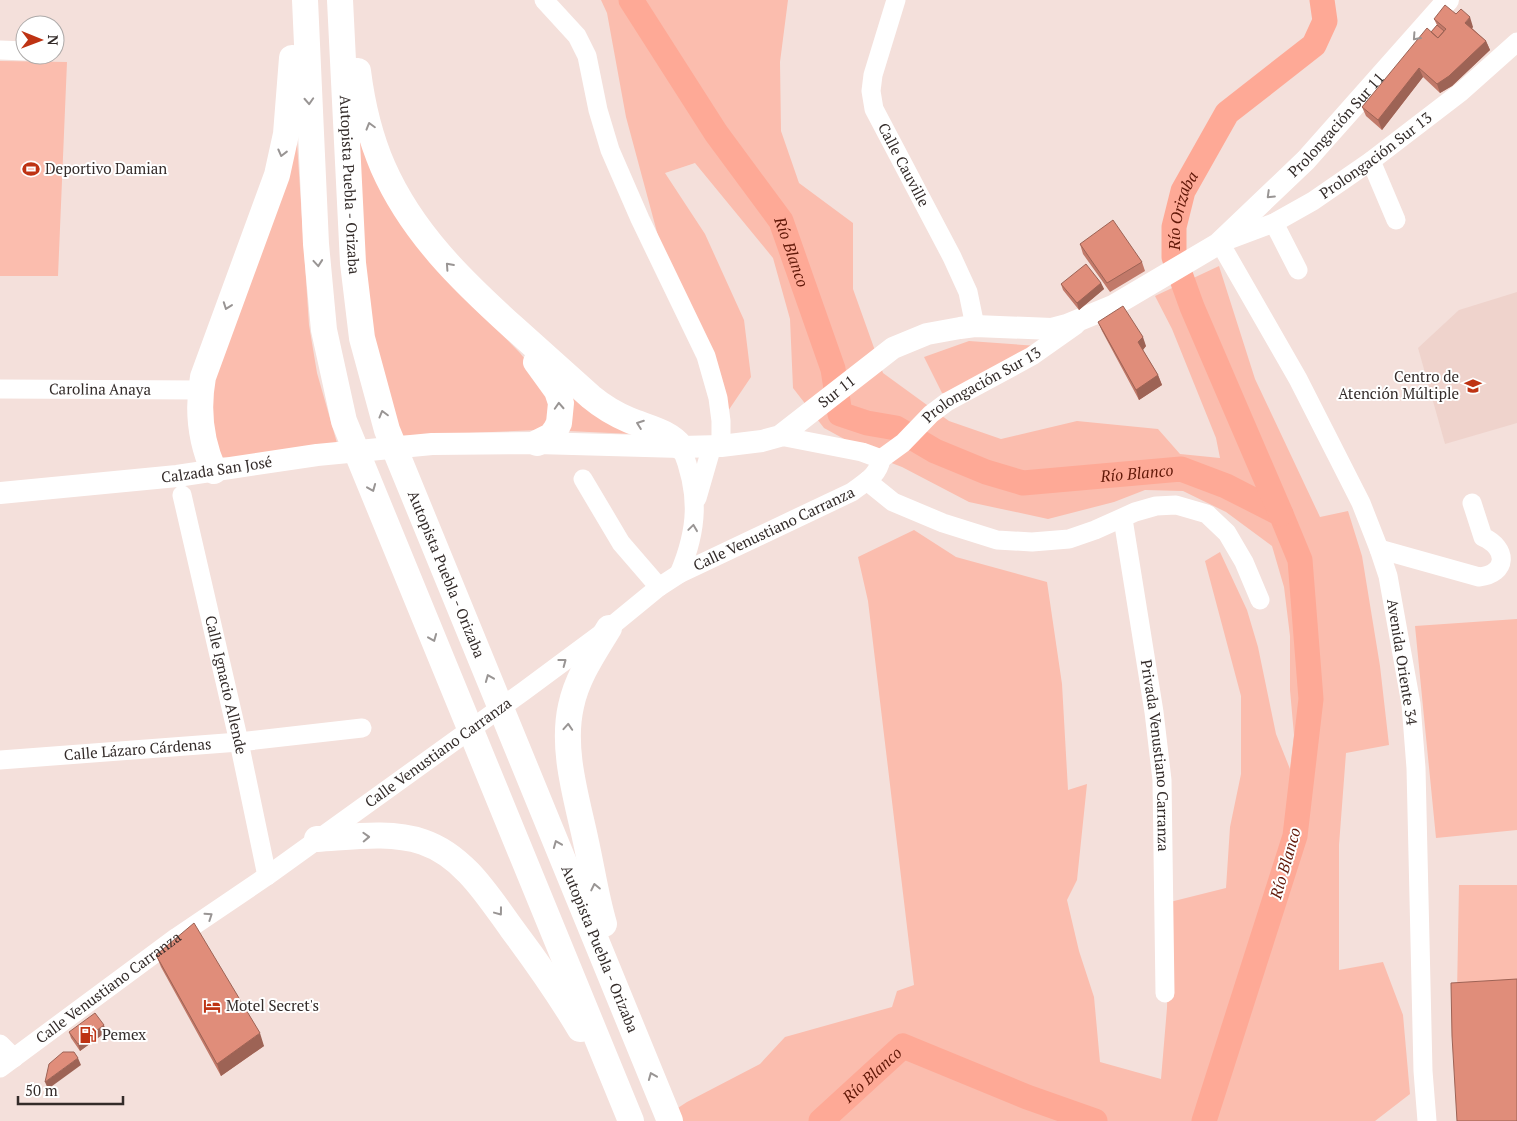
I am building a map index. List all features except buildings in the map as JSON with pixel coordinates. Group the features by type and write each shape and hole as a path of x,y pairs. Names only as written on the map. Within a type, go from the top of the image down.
{"highway":[{"path":"214,471 206,454 202,438 199,407 200,390 209,357 268,199 284,148 289,109 294,0"},
{"path":"305,0 316,244 324,330 344,421 631,1121"},
{"name":"Autopista Puebla - Orizaba","path":"340,0 353,264 362,338 387,430 670,1121"},
{"path":"348,0 361,97 383,167 408,212 432,247 546,374 557,391 561,403 559,423 551,436 537,443"},
{"path":"469,288 605,408 670,436 681,447"},
{"path":"609,628 583,670 576,688 570,714 568,738 575,789 600,913 642,1052"},
{"path":"317,839 371,836 409,838 424,842 454,860 473,876 550,980 620,1092"}],"main road":[{"name":"Prolongación Sur 11","path":"1219,244 1306,160 1448,0"},
{"name":"Sur 11","path":"432,444 537,443 681,447 717,446 762,441 780,436 894,348 935,332 975,326 1052,329 1086,318 1113,306 1219,244"},
{"name":"Calzada San José","path":"0,493 214,471 316,455 432,444"}],"street":[{"path":"544,0 577,36 588,56 598,110 610,150 640,219 706,356 718,398 721,421 717,446 695,504"},
{"name":"Calle Cauville","path":"896,0 874,75 871,91 874,109 956,266 968,292 975,326"},
{"name":"Prolongación Sur 13","path":"1219,244 1274,223 1313,201 1372,161 1446,104 1517,42"},
{"path":"0,50 15,51"},
{"path":"1372,161 1396,220"},
{"path":"1274,223 1298,270"},
{"name":"Avenida Oriente 34","path":"1219,244 1298,379 1361,503 1388,576 1411,704 1413,731 1419,853 1424,1071 1427,1121"},
{"name":"Prolongación Sur 13","path":"882,458 903,443 931,414 947,402 1032,356 1086,318"},
{"name":"Carolina Anaya","path":"0,389 200,390"},
{"path":"780,436 862,452 882,458"},
{"path":"679,574 688,552 694,528 695,504 693,484 681,447"},
{"name":"Calle Venustiano Carranza","path":"7,1063 177,937 267,876 524,691 609,628 659,587 679,574 852,492 875,475 880,468 882,458"},
{"path":"583,479 621,543 659,587"},
{"path":"867,481 893,502 943,523 997,540 1032,542 1070,539 1135,512 1156,506 1176,505 1206,514 1227,532 1244,562 1260,600"},
{"name":"Calle Ignacio Allende","path":"182,495 240,742 267,876"},
{"path":"1379,549 1479,577 1490,576 1497,571 1502,560 1501,555 1493,541 1483,538 1472,503"},
{"name":"Privada Venustiano Carranza","path":"1123,518 1154,712 1162,780 1165,993"},
{"name":"Calle Lázaro Cárdenas","path":"0,760 240,742 362,728"},
{"path":"0,1044 7,1063"}],"shaded area":[{"path":"601,0 788,0 780,62 781,131 799,183 853,223 853,289 883,373 949,421 1001,439 1077,421 1158,429 1180,454 1220,458 1216,438 1172,329 1155,296 1219,266 1255,379 1320,517 1348,511 1362,556 1380,666 1389,745 1346,753 1339,845 1339,970 1383,962 1403,1015 1410,1094 1375,1121 658,1121 687,1102 760,1064 785,1037 892,1007 897,991 914,985 868,601 858,557 914,530 956,557 1047,582 1062,684 1068,790 1087,784 1077,880 1067,900 1079,951 1094,997 1100,1062 1161,1079 1167,1008 1170,902 1226,888 1230,827 1241,774 1241,696 1205,561 1220,552 1247,610 1258,647 1276,734 1290,769 1294,735 1290,690 1290,636 1284,587 1272,546 1226,512 1183,491 1145,490 1114,502 1048,519 969,502 902,467 881,459 824,428 793,388 790,319 773,258 695,163 665,173 705,234 744,320 751,377 726,414 658,236 626,117 607,13"},
{"name":"Deportivo Damian","path":"0,61 15,61 15,65 65,65 65,62 67,62 58,276 0,276"},
{"path":"354,101 441,272 520,353 548,387 554,416 539,430 398,436 367,305"},
{"path":"297,143 309,325 317,373 337,443 232,458 220,457 210,411 212,381"},
{"name":"Centro de Atención Múltiple","path":"1517,292 1517,423 1445,444 1418,348 1459,310"},
{"path":"969,341 1038,346 954,395 942,393 924,357"},
{"path":"569,396 654,435 568,431"},
{"path":"1517,619 1517,830 1436,838 1415,626"},
{"path":"1459,885 1517,885 1517,989 1457,993"}],"waterway":[{"name":"Río Blanco","path":"631,0 716,133 781,221 833,369 840,414 867,423 896,428 935,451 986,472 1023,483 1181,469 1226,486 1281,514 1300,560 1311,699 1295,836 1204,1121"},
{"name":"Río Orizaba","path":"1281,514 1192,307 1174,257 1174,227 1183,191 1227,113 1314,45 1325,21 1322,0"},
{"name":"Río Blanco","path":"821,1121 903,1046 1027,1097 1095,1121"}],"place":[{"name":"Deportivo Damian","path":"31,169"},
{"name":"Centro de Atención Múltiple","path":"1473,386"},
{"name":"Motel Secret's","path":"212,1006"},
{"name":"Pemex","path":"88,1035"}]}
